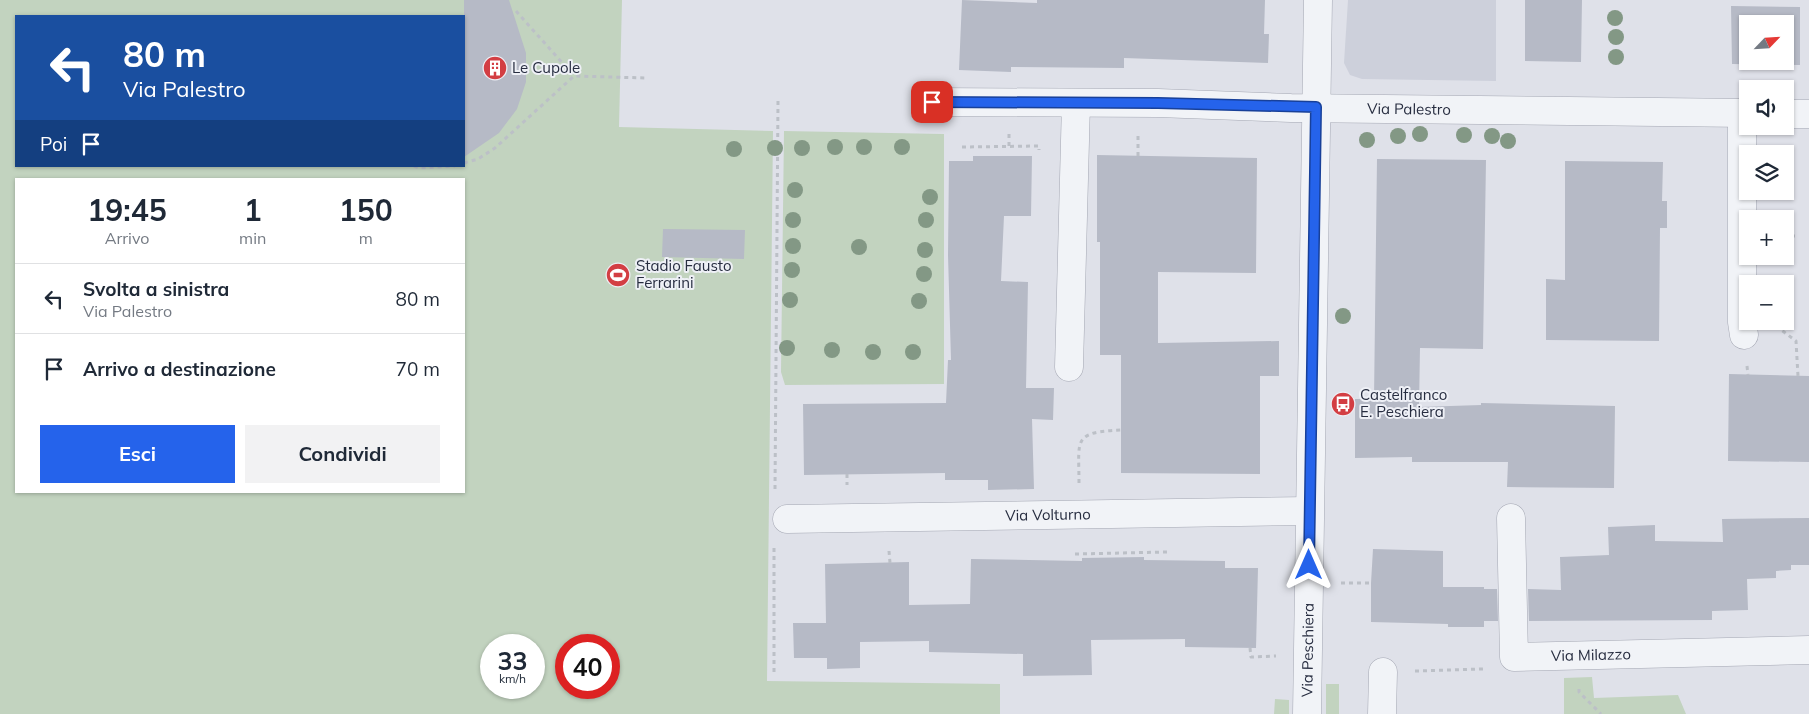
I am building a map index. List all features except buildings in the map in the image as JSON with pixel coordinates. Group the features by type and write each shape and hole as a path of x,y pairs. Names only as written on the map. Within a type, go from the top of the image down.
{"street":[{"name":"Via Peschiera","path":"1307,714 1318,0"},
{"name":"Via Palestro","path":"932,102 1158,103 1739,113"},
{"path":"1069,367 1076,103"},
{"path":"1794,114 1809,114"},
{"name":"Via Palestro","path":"1744,275 1745,135"},
{"name":"Via Volturno","path":"779,520 1309,511"},
{"path":"1511,518 1514,657"},
{"name":"Via Milazzo","path":"1514,657 1809,650"},
{"path":"1382,672 1382,714"}],"path":[{"path":"516,11 574,76"},
{"path":"465,163 478,159 496,148 574,76 647,78"},
{"path":"774,672 779,520 778,100"},
{"path":"1009,133 1009,146"},
{"path":"1138,133 1138,156"},
{"path":"962,147 1040,146 1039,156"},
{"path":"416,167 437,167"},
{"path":"1782,330 1796,341 1798,376"},
{"path":"1079,491 1079,447 1082,440 1088,434 1096,431 1122,430"},
{"path":"1075,554 1167,552"},
{"path":"1337,583 1371,583"},
{"path":"1250,648 1251,657 1279,656"},
{"path":"1382,672 1492,669 1514,657"}],"shaded area":[{"path":"1348,0 1496,0 1496,81 1362,79 1350,75 1344,63"}],"green space":[{"name":"Stadio Fausto Ferrarini","path":"0,0 622,0 619,127 773,131 767,681 1000,684 1000,714 0,714"},
{"path":"784,131 944,134 944,384 785,385 781,372"},
{"path":"1592,677 1594,698 1678,695 1686,714 1564,714 1564,678"},
{"path":"1326,684 1339,684 1339,714 1326,714"},
{"path":"1275,699 1289,700 1289,714 1274,714"}],"place":[{"name":"Le Cupole","path":"495,68"},
{"name":"Stadio Fausto Ferrarini","path":"618,275"},
{"name":"Castelfranco E. Peschiera","path":"1343,404"}],"route":[{"path":"932,102 1158,103 1291,108 1316,107 1309,565"}]}
